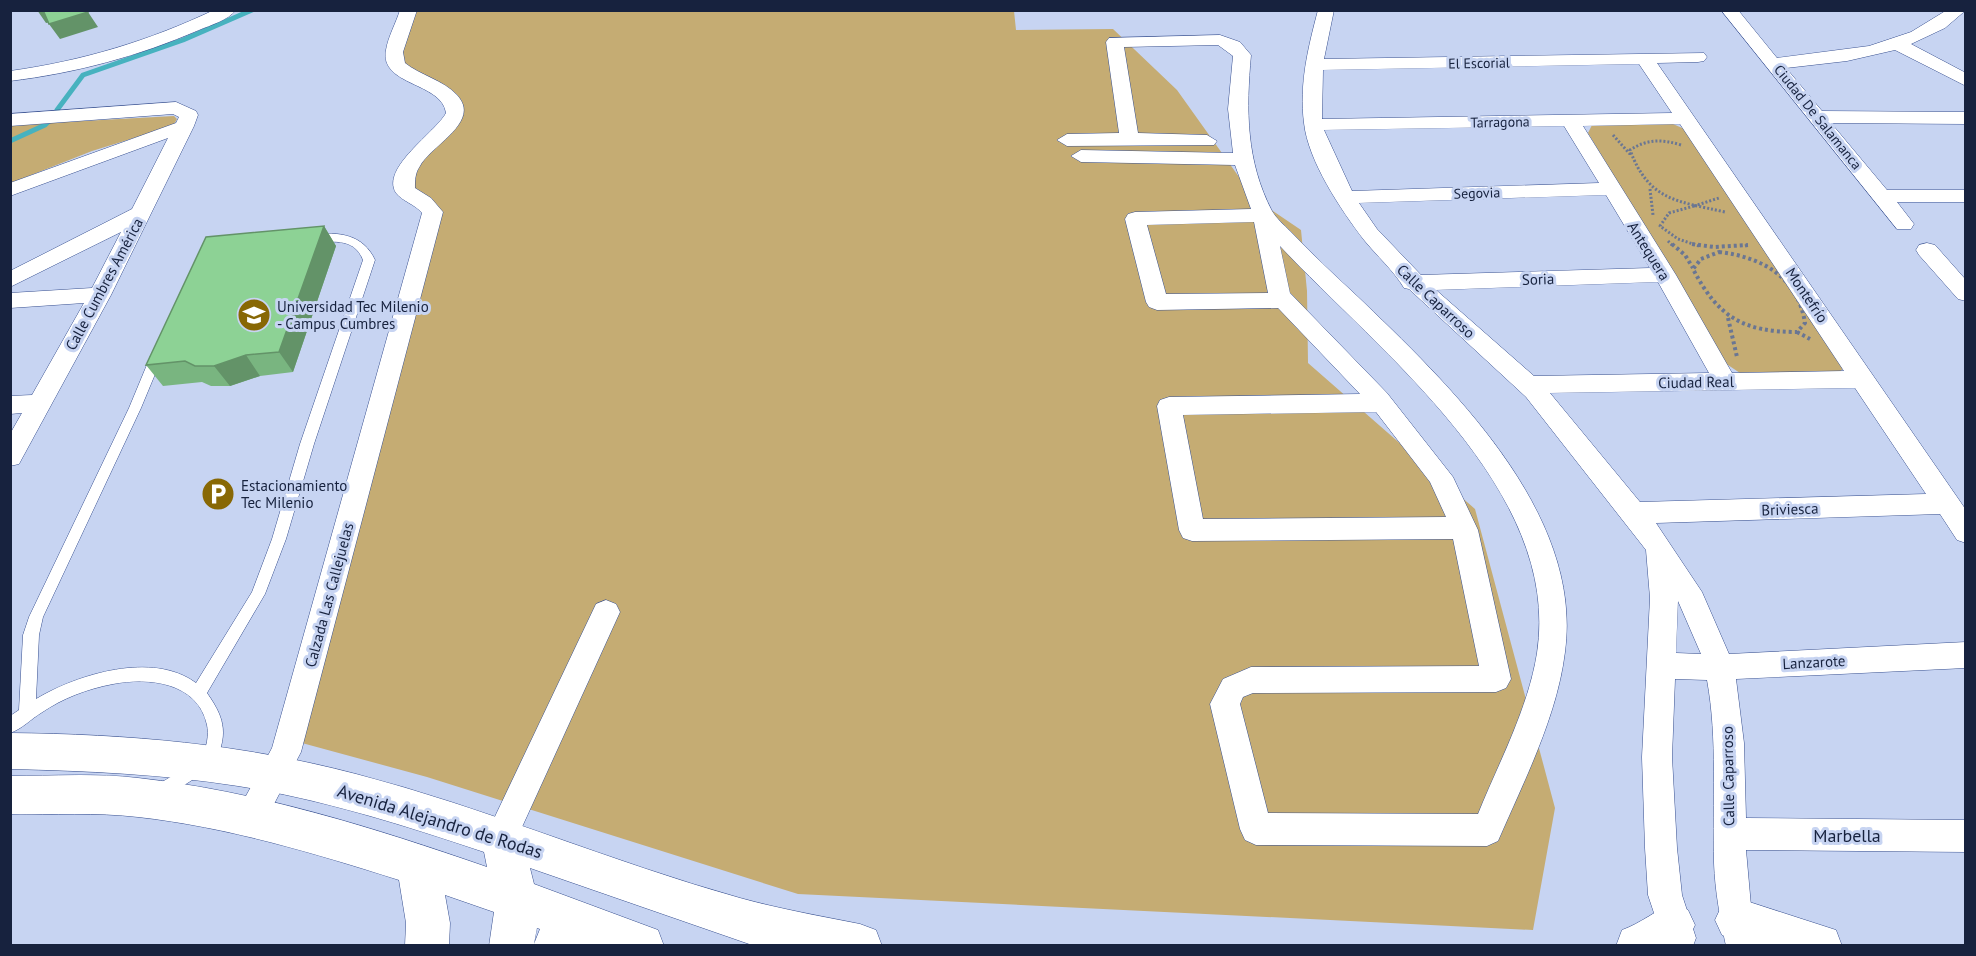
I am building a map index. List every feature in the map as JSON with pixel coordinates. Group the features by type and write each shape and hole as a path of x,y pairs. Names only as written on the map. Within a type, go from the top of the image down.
{"street":[{"path":"184,29 187,10"},
{"path":"10,76 82,64 184,29 228,10"},
{"name":"Calzada Las Callejuelas","path":"250,818 286,752 433,212 424,202 405,191 403,179 416,154 455,121 457,111 453,102 445,95 396,65 394,52 409,10"},
{"name":"Calle Caparroso","path":"1326,10 1312,65 1314,125 1344,196 1371,236 1412,283 1528,385 1635,513 1678,578 1705,625 1719,667 1730,739 1730,867 1750,937"},
{"name":"Ciudad De Salamanca","path":"1729,10 1904,224"},
{"path":"1774,63 1823,59 1898,44 1917,36 1959,10"},
{"path":"1129,138 1114,42 1220,40 1234,46 1242,56 1237,109 1241,151 1263,215 1273,273 1280,296 1284,300 1383,404 1440,477 1464,528 1496,679 1251,680 1233,688 1225,704 1256,829 1487,830 1543,689 1553,628 1544,554 1505,478 1458,411 1389,338 1327,283 1263,215 1136,219 1157,302 1284,300"},
{"path":"1898,44 1965,80"},
{"name":"El Escorial","path":"1312,65 1646,60 1698,57"},
{"name":"Montefrío","path":"1646,60 1864,379 1965,532"},
{"path":"10,120 176,108 185,118 10,190"},
{"path":"1817,117 1965,118"},
{"name":"Calle Cumbres América","path":"10,457 100,295 143,212 185,118"},
{"name":"Tarragona","path":"1314,125 1570,122 1686,118"},
{"name":"Antequera","path":"1570,122 1665,275 1725,381"},
{"path":"1129,138 1241,151 1068,148 1129,138"},
{"name":"Segovia","path":"1344,196 1611,189"},
{"path":"1882,196 1965,196"},
{"path":"10,280 143,212"},
{"path":"1927,250 1957,274 1965,294"},
{"name":"Soria","path":"1412,283 1665,275"},
{"path":"10,301 100,295"},
{"name":"Ciudad Real","path":"1528,385 1864,379"},
{"path":"10,405 40,404"},
{"path":"1383,404 1169,406 1192,530 1464,528"},
{"name":"Briviesca","path":"1635,513 1945,504"},
{"name":"Calle Caparroso","path":"1657,549 1664,598 1657,757 1665,895 1665,939"},
{"path":"511,945 517,928 515,899 501,838 606,612"},
{"name":"Lanzarote","path":"1662,666 1719,667 1965,655"},
{"name":"Avenida Alejandro de Rodas","path":"10,751 115,753 208,761 275,774 377,800 501,838 702,908 783,931 860,945"},
{"path":"10,795 149,798 250,818 418,866 515,899 565,933 642,945"},
{"name":"Marbella","path":"1730,834 1965,836"},
{"path":"418,866 428,923 427,945"},
{"path":"1750,937 1820,945"}],"lane":[{"path":"199,693 258,594 279,539 306,444 369,260 366,250 358,243 346,238 304,239"},
{"path":"27,712 31,635 36,617 135,408 162,342"},
{"path":"10,726 27,712 78,686 113,677 149,675 181,681 199,693 212,714 216,734 208,761 149,798"}],"path":[{"path":"1659,232 1654,226 1650,189 1630,150 1640,142 1649,140 1665,141 1686,148"},
{"path":"1650,189 1663,198 1727,213"},
{"path":"1722,189 1719,199 1669,212 1662,219 1660,226 1674,237 1706,247 1747,246 1758,241"},
{"path":"1665,239 1685,255 1702,287 1727,317 1751,329 1776,333 1797,332 1805,323 1804,308 1794,291 1765,262 1735,253 1719,252 1706,255 1696,262 1693,268"}],"shaded area":[{"path":"411,11 1014,11 1016,30 1113,29 1177,90 1254,198 1301,230 1307,291 1308,363 1475,509 1555,808 1533,930 798,894 427,777 302,743 435,208 407,191 406,175 459,109 411,72 396,53"},
{"path":"174,116 177,119 173,126 92,151 11,183 11,125"},
{"path":"1673,124 1689,131 1846,365 1840,372 1740,373 1725,363 1588,133 1592,125"}],"building":[{"path":"43,10 87,10 88,12 49,24"},
{"name":"Universidad Tec Milenio - Campus Cumbres","path":"324,226 279,352 246,355 214,366 195,366 185,361 146,365 206,237"}],"waterway":[{"path":"57,110 83,75 183,40 252,10"},
{"path":"10,141 45,125 50,120"}],"place":[{"name":"Universidad Tec Milenio - Campus Cumbres","path":"254,315"},
{"name":"Estacionamiento Tec Milenio","path":"218,494"}]}
